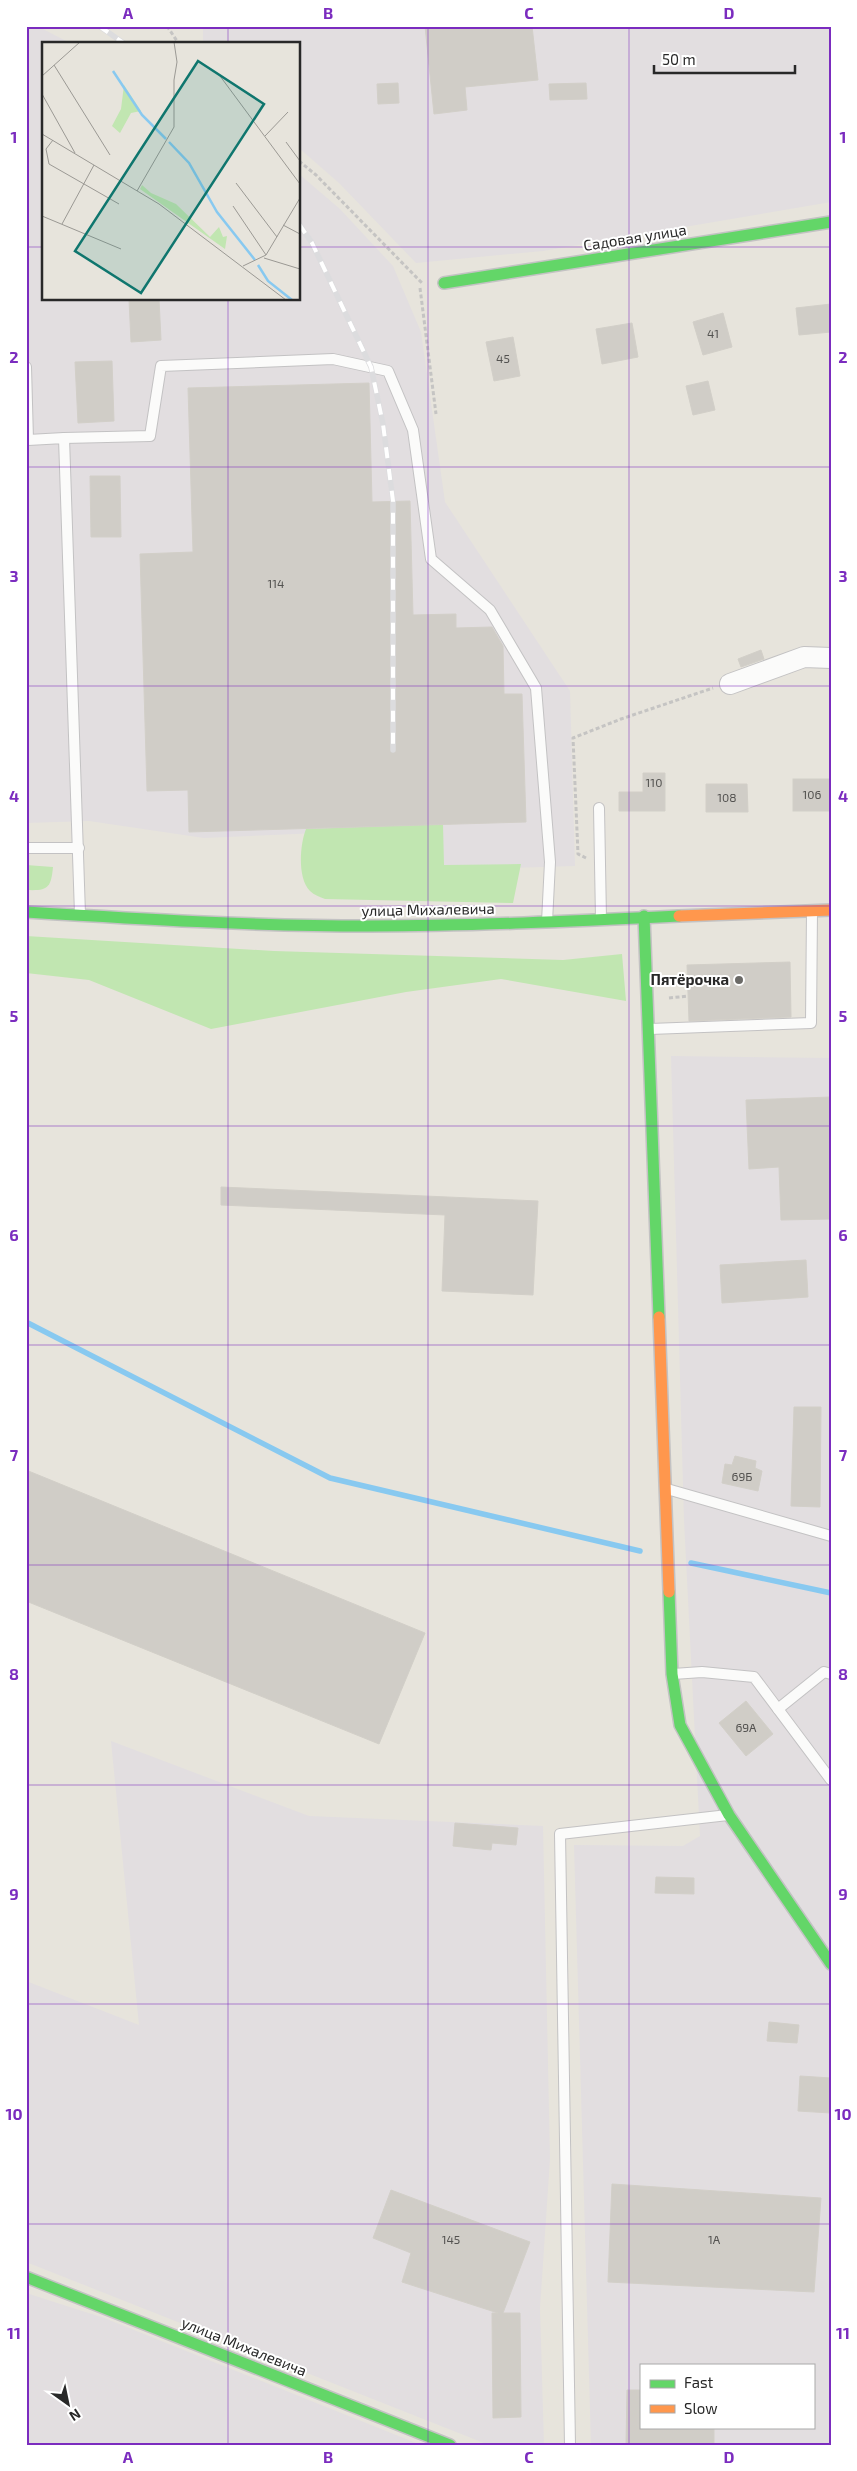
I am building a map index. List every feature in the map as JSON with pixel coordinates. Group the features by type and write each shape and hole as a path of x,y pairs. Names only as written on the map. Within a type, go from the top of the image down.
{"street":[{"name":"Садовая улица","path":"444,283 831,222"},
{"path":"730,684 804,657 831,658"},
{"name":"улица Михалевича","path":"26,912 368,926 547,923 644,916 831,910"},
{"path":"644,916 672,1674 680,1725 729,1815 831,1964"},
{"name":"улица Михалевича","path":"26,2278 450,2445"}],"lane":[{"path":"26,367 28,440 150,436 161,366 332,359 388,371 413,430 432,559 490,610 536,688 550,862 547,923"},
{"path":"64,438 80,915"},
{"path":"599,808 602,920"},
{"path":"26,848 78,848"},
{"path":"649,1030 811,1023 812,911"},
{"path":"666,1489 831,1536"},
{"path":"672,1674 702,1672 754,1677 831,1780"},
{"path":"778,1709 824,1672 831,1674"},
{"path":"570,2445 560,1834 729,1815"}],"path":[{"path":"167,26 178,42"},
{"path":"300,162 335,194 420,283 432,286 444,283"},
{"path":"420,283 436,414"},
{"path":"600,865 578,854 573,738 682,697 730,684"},
{"path":"659,999 688,996"}],"shaded area":[{"path":"26,26 37,26 68,42 42,42 42,300 300,300 300,175 340,209 393,266 421,332 445,502 570,691 575,866 441,870 319,833 204,838 89,821 26,823"},
{"path":"203,26 831,26 831,202 543,251 416,263 339,183 300,149 300,42 203,42"},
{"path":"671,1056 831,1058 831,2445 591,2445 574,1845 683,1846 700,1836 684,1520"},
{"path":"111,1741 309,1816 543,1826 550,2159 540,2308 544,2445 489,2445 26,2262 26,1981 139,2025"},
{"path":"26,2293 104,2318 421,2445 26,2445"}],"green space":[{"path":"443,824 444,865 521,864 513,903 325,899 312,892 303,878 301,852 306,829"},
{"path":"26,865 53,867 51,880 47,887 39,890 26,890"},
{"path":"26,936 274,951 563,960 622,954 626,1001 501,979 406,992 211,1029 89,980 26,973"}],"building":[{"path":"425,26 532,26 538,80 465,87 467,110 434,114"},
{"path":"398,83 399,103 378,104 377,84"},
{"path":"586,83 587,99 550,100 549,84"},
{"path":"129,300 159,300 161,340 131,342"},
{"path":"831,304 831,332 799,335 796,308"},
{"path":"723,313 732,347 703,355 693,322"},
{"path":"632,323 638,357 602,364 596,329"},
{"path":"513,337 520,376 494,381 486,342"},
{"path":"112,361 114,421 78,423 75,362"},
{"path":"708,381 715,410 693,415 686,386"},
{"path":"369,383 372,502 410,501 413,615 456,614 456,628 492,627 503,646 504,694 522,694 526,822 189,832 188,790 147,791 140,554 193,552 188,388"},
{"path":"90,476 120,476 121,537 91,537"},
{"path":"761,650 764,659 741,667 738,659"},
{"path":"643,773 665,773 665,811 619,811 619,792 643,792"},
{"path":"793,779 831,779 831,811 793,811"},
{"path":"706,784 747,784 748,812 706,812"},
{"name":"Пятёрочка","path":"790,962 791,1017 689,1021 687,965"},
{"path":"831,1097 831,1219 781,1220 779,1167 749,1169 746,1100"},
{"path":"221,1187 538,1201 533,1295 442,1291 445,1215 221,1205"},
{"path":"806,1260 808,1297 722,1303 720,1265"},
{"path":"794,1407 821,1407 820,1507 791,1506"},
{"path":"735,1456 756,1461 755,1468 762,1471 758,1491 722,1483 725,1464 732,1465"},
{"path":"26,1470 425,1633 379,1744 26,1601"},
{"path":"746,1701 773,1734 746,1756 719,1723"},
{"path":"455,1823 518,1828 516,1845 492,1843 491,1850 453,1846"},
{"path":"656,1877 694,1878 694,1894 655,1893"},
{"path":"769,2022 799,2025 797,2043 767,2041"},
{"path":"800,2076 831,2078 831,2113 798,2111"},
{"path":"612,2184 821,2198 814,2292 608,2282"},
{"path":"391,2190 530,2242 503,2313 520,2313 521,2417 493,2418 492,2313 498,2313 402,2282 411,2253 373,2238"},
{"path":"627,2390 640,2390 640,2428 714,2428 714,2445 626,2445"}],"waterway":[{"path":"26,1322 330,1478 640,1551"},
{"path":"691,1563 831,1593"}],"railway":[{"path":"99,26 122,42"},
{"path":"300,225 312,243 371,367 383,424 393,501 393,750"}],"traffic: fast":[{"path":"444,283 831,222"},
{"path":"26,912 155,920 326,926 485,924 679,916"},
{"path":"644,916 659,1317"},
{"path":"669,1592 672,1674 680,1725 729,1815 831,1964"},
{"path":"26,2277 450,2445"}],"traffic: slow":[{"path":"679,916 831,910"},
{"path":"659,1317 669,1592"}],"place":[{"name":"Пятёрочка","path":"739,980"}]}
